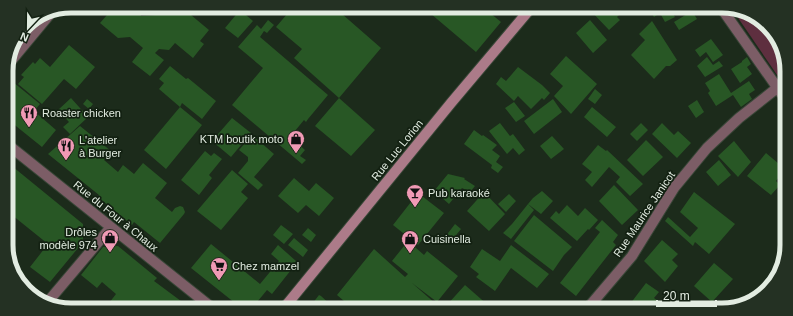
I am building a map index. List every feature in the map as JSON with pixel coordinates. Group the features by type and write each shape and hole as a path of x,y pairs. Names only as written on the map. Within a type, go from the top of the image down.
{"street":[{"name":"Rue Luc Lorion","path":"288,303 451,102 527,13"},
{"path":"725,13 780,92"},
{"path":"15,56 46,19"},
{"name":"Rue Maurice Janicot","path":"592,303 632,256 674,188 708,148 739,118 777,88"},
{"name":"Rue du Four à Chaux","path":"13,149 206,303"},
{"path":"50,299 111,227"}],"shaded area":[{"path":"736,15 748,19 766,33 774,45 778,56 780,63 780,79"}],"building":[{"path":"107,13 140,13 141,16 169,13 192,13 191,15 209,30 200,41 204,44 193,58 175,43 169,50 159,49 155,53 164,60 150,76 132,62 143,48 130,37 118,38 100,23 107,15"},
{"path":"238,13 244,13 253,21 238,38 225,28"},
{"path":"288,13 341,13 381,48 339,98 294,58 302,49 276,27"},
{"path":"430,13 490,13 501,22 476,52"},
{"path":"593,13 621,13 617,17 620,20 609,30"},
{"path":"652,13 660,13 654,17"},
{"path":"660,13 672,13 675,17 665,22"},
{"path":"689,13 693,13 697,19 679,30 674,22"},
{"path":"268,20 274,25 267,33 264,31 260,37 328,95 306,122 304,120 290,137 305,150 300,156 306,160 302,164 232,105 263,68 238,47 257,25 261,29"},
{"path":"590,20 607,40 593,53 576,33"},
{"path":"652,21 677,60 670,66 666,66 654,79 631,55 645,40 639,34"},
{"path":"711,39 723,55 713,62 706,52 700,57 695,50"},
{"path":"69,45 95,67 76,89 64,79 42,104 18,84 24,77 21,75 33,62 35,64 40,58 50,67"},
{"path":"566,56 597,84 571,114 554,96 563,86 550,74"},
{"path":"707,57 713,65 719,61 723,66 705,77 697,66"},
{"path":"747,57 751,64 747,67 752,74 740,83 731,69"},
{"path":"170,66 186,79 188,78 216,101 202,119 182,103 180,107 159,89 164,83 159,79"},
{"path":"518,67 550,93 544,100 542,98 531,109 518,96 514,101 496,84 501,77 506,81"},
{"path":"719,74 731,93 749,81 755,90 749,94 752,99 741,107 733,95 716,106 708,93 710,91 705,83"},
{"path":"13,82 40,104 34,111 56,130 42,147 13,124"},
{"path":"595,89 602,95 595,104 588,99"},
{"path":"71,98 88,117 70,134 63,127 69,122 58,110"},
{"path":"339,98 375,130 351,156 315,126"},
{"path":"87,99 93,104 89,109 83,104"},
{"path":"553,99 562,112 534,134 524,121"},
{"path":"697,100 704,112 696,118 688,106"},
{"path":"514,102 525,116 516,122 505,108"},
{"path":"180,107 202,125 166,169 144,150"},
{"path":"592,107 616,127 607,137 584,117"},
{"path":"232,118 251,133 231,157 212,141"},
{"path":"500,123 510,136 513,134 525,150 519,155 513,148 507,154 489,131"},
{"path":"641,123 648,130 637,141 630,134"},
{"path":"662,123 674,135 678,131 691,143 677,158 652,134"},
{"path":"80,126 111,151 104,160 118,172 123,165 134,174 143,163 167,183 155,198 172,212 175,208 180,206 183,207 185,212 160,243 134,222 132,225 98,197 99,195 48,154"},
{"path":"474,130 497,145 492,150 500,156 496,162 503,167 498,173 491,168 492,165 464,144"},
{"path":"252,135 274,154 254,177 263,185 258,190 238,173 248,161 248,157 239,150"},
{"path":"552,136 564,149 551,159 540,146"},
{"path":"646,140 663,157 643,176 627,160"},
{"path":"734,141 751,162 738,177 718,156"},
{"path":"598,145 606,151 607,150 643,184 630,196 616,182 620,177 609,167 592,187 585,180 592,172 582,164"},
{"path":"205,151 211,156 214,153 222,159 209,175 212,178 199,195 181,180"},
{"path":"766,153 780,165 780,176 776,181 780,185 771,195 747,176"},
{"path":"719,160 731,175 718,186 706,172"},
{"path":"13,167 83,224 83,242 50,282 30,267 48,244 13,216"},
{"path":"232,170 248,184 241,192 248,198 221,230 197,211"},
{"path":"448,174 465,178 464,179 475,186 470,192 462,188 449,204 434,191"},
{"path":"294,178 309,191 316,183 334,198 319,216 306,205 298,213 278,196"},
{"path":"614,185 638,210 622,225 599,201"},
{"path":"542,191 553,201 541,214 528,204"},
{"path":"484,192 505,214 489,231 467,211"},
{"path":"694,192 735,224 709,254 695,242 693,246 665,221 668,217 690,237 698,228 680,212"},
{"path":"418,193 444,213 418,245 393,225"},
{"path":"509,194 516,201 506,212 498,204"},
{"path":"528,204 534,210 511,239 503,233"},
{"path":"567,205 578,216 585,208 598,220 577,241 550,218 556,211 559,214"},
{"path":"534,215 572,247 564,255 553,271 514,241"},
{"path":"602,220 618,235 613,242 616,245 576,296 560,283 600,232 595,228"},
{"path":"455,224 461,229 448,245 442,241"},
{"path":"281,225 293,234 284,244 273,235"},
{"path":"308,228 316,235 311,242 302,235"},
{"path":"294,238 308,250 303,257 288,245"},
{"path":"662,240 678,254 672,260 678,266 665,282 644,261"},
{"path":"408,241 424,255 427,251 458,276 437,302 412,283 435,303 346,303 337,295 374,249 405,277 408,274 392,261"},
{"path":"211,244 260,284 279,261 271,254 278,245 296,261 289,269 291,270 272,294 267,290 256,303 235,303 191,268"},
{"path":"511,245 549,274 537,288 511,268 495,291 476,277 479,274 470,267 482,249 500,261"},
{"path":"118,246 157,278 154,281 184,303 109,303 116,294 102,282 97,288 81,275 103,247"},
{"path":"714,263 733,279 712,302 694,286"},
{"path":"17,267 23,272 21,274"},
{"path":"646,283 659,292 654,298 661,303 631,303"},
{"path":"465,285 486,303 449,303"},
{"path":"319,295 329,303 313,303"},
{"path":"665,298 672,303 661,303"}],"place":[{"name":"Roaster chicken","path":"29,128"},
{"name":"KTM boutik moto","path":"296,154"},
{"name":"L'atelier à Burger","path":"66,161"},
{"name":"Pub karaoké","path":"415,208"},
{"name":"Drôles modèle 974","path":"110,253"},
{"name":"Cuisinella","path":"410,254"},
{"name":"Chez mamzel","path":"219,281"}]}
